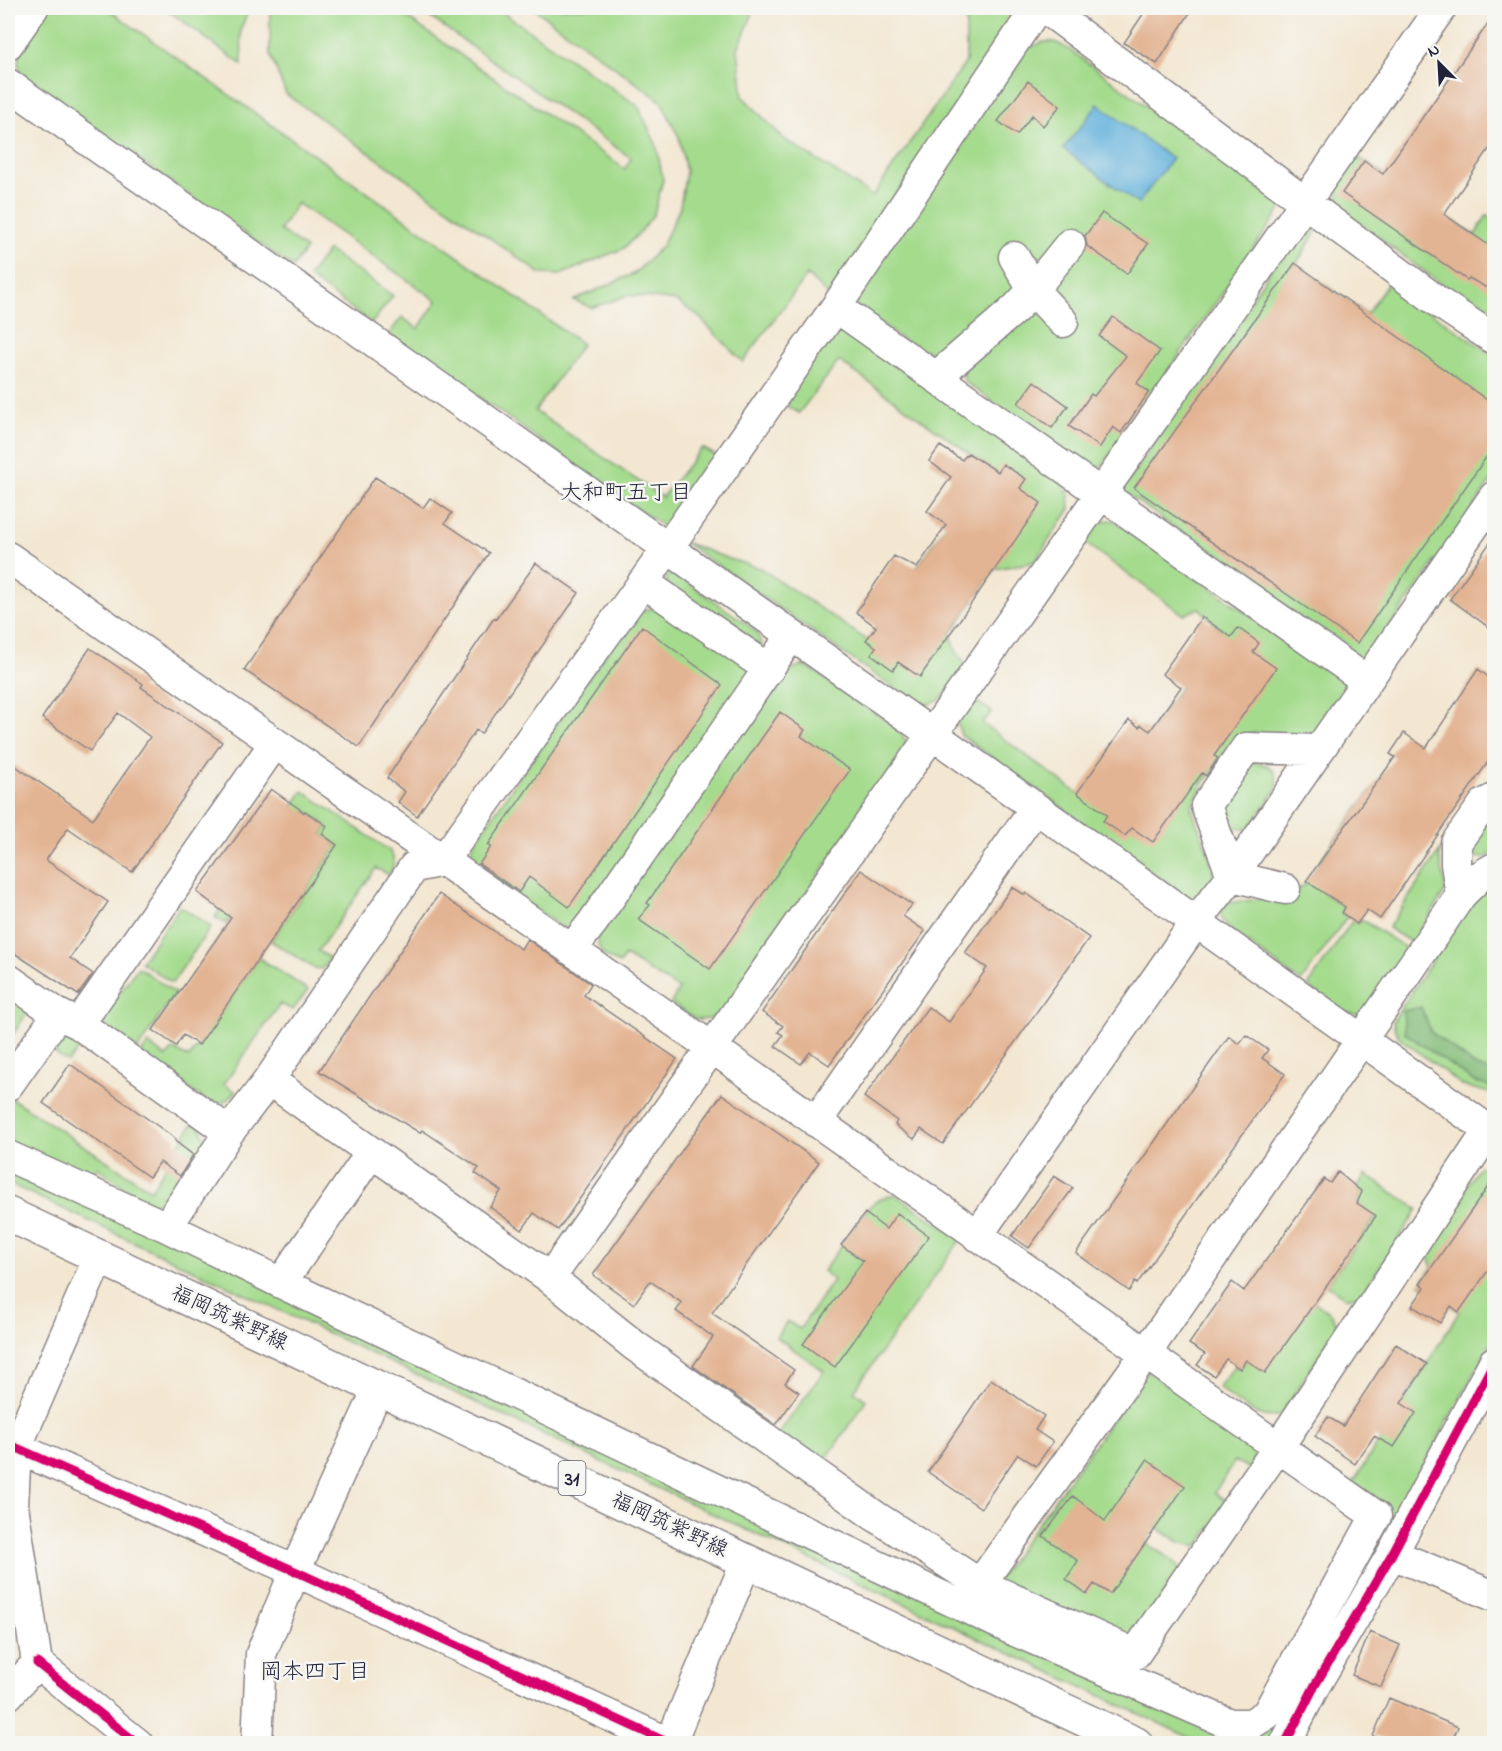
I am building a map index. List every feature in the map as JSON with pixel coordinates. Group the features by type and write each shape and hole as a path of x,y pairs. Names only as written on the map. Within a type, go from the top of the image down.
{"main road":[{"name":"福岡筑紫野線","path":"8,1214 1136,1743"}],"street":[{"path":"8,44 33,8"},
{"path":"167,1227 229,1132 269,1080 414,867 443,861 667,549 836,307 1037,8"},
{"path":"1044,8 1441,303 1494,339"},
{"path":"550,1278 1441,8"},
{"path":"8,84 1492,1132 1135,1654 980,1584 874,1516 636,1346 550,1278 269,1080"},
{"path":"936,376 1015,309 1070,244"},
{"path":"1014,257 1033,290 1063,322"},
{"path":"836,307 1367,681"},
{"path":"977,1236 1195,923 1232,876 1494,497"},
{"path":"8,557 711,1047 1376,1516 1267,1714 1251,1724 1230,1724 1015,1631 167,1227 8,1156"},
{"path":"643,582 769,669"},
{"path":"571,950 594,922 791,636"},
{"path":"8,1084 69,1019 274,744"},
{"path":"1232,876 1206,806 1246,748 1319,750"},
{"path":"1461,895 1456,864 1456,843 1484,804 1494,799"},
{"path":"816,1122 1035,808"},
{"path":"980,1584 1146,1353 1461,895 1480,876 1494,868"},
{"path":"1232,876 1285,889"},
{"path":"8,979 69,1019 229,1132"},
{"path":"281,1283 371,1153"},
{"path":"99,1257 12,1446 13,1506 37,1664 138,1743"},
{"path":"1285,1743 1314,1687 1484,1402 1494,1362"},
{"path":"257,1743 261,1654 295,1570 379,1387"},
{"path":"12,1446 295,1570 671,1743 747,1560"},
{"path":"1392,1554 1494,1596"},
{"path":"8,1695 37,1664"}],"green space":[{"path":"49,8 106,8 582,344 535,411 662,497 702,448 717,456 667,529 389,334 402,317 418,329 437,301 297,203 280,230 306,249 293,267 29,83 19,67 20,51 28,35"},
{"path":"165,8 249,8 241,29 242,65"},
{"path":"272,8 393,8 625,169 631,158 417,8 496,8 638,106 656,144 663,180 654,214 624,248 560,275 541,274 286,94 270,54"},
{"path":"533,8 755,8 738,49 743,97 784,139 872,197 966,62 966,11 961,8 1012,8 1020,13 828,295 807,275 743,362 697,315 676,301 629,295 591,308 574,300 635,273 662,246 680,207 686,172 679,137 661,101"},
{"path":"1043,42 1055,42 1070,50 1283,206 1104,463 1097,468 1086,467 965,382 961,367 1027,314 1038,314 1052,300 1041,258 1018,244 1016,282 1013,293 944,357 938,352 917,350 852,302 1019,52"},
{"path":"1352,153 1475,235 1487,215 1494,222 1494,306 1470,305 1345,213 1340,203 1337,182"},
{"path":"1304,221 1317,230 1296,264 1367,314 1388,283 1494,356 1494,477 1364,664 1122,490"},
{"path":"328,250 393,296 372,323 308,277"},
{"path":"837,324 1059,480 1069,494 1070,509 1034,562 995,569 951,633 956,651 967,666 940,700 921,707 684,542 760,568 867,640 987,466 839,361 799,413 780,402"},
{"path":"1113,520 1350,685 1317,732 1251,733 1229,747 1203,784 1191,807 1209,855 1215,879 1204,892 1189,899 961,735 956,718 971,698 992,712 982,723 1076,792 1099,804 1221,630 1199,608 1184,615 1081,540 1100,521"},
{"path":"670,574 678,576 747,624 757,633 763,647 666,587 667,577"},
{"path":"664,606 756,670 572,930 564,929 475,867 470,854 473,844 635,612"},
{"path":"802,665 899,730 907,743 905,751 723,1012 710,1019 696,1020 671,1003 679,989 625,956 619,964 609,959 600,950 597,935 779,675"},
{"path":"1249,762 1261,763 1274,770 1277,788 1249,828 1232,828 1225,823 1219,800"},
{"path":"1387,769 1324,893 1345,907 1342,913 1347,917 1301,982 1231,931 1222,919 1221,909 1226,903 1287,896 1305,885 1328,849"},
{"path":"303,791 390,851 394,861 389,875 376,868 318,951 330,958 322,969 314,968 271,941 337,845 322,834 327,826 306,811 226,924 215,917"},
{"path":"1494,814 1494,852 1485,858 1475,857 1470,850 1469,839"},
{"path":"1442,848 1439,854 1446,890 1412,943 1388,928"},
{"path":"1494,881 1494,1094 1463,1086 1400,1038 1393,1021 1475,895"},
{"path":"180,906 211,927 172,983 141,962"},
{"path":"1361,919 1409,950 1362,1014 1354,1014 1333,1006 1308,986 1352,921 1358,924"},
{"path":"259,958 308,990 293,1010 280,1004 224,1084 236,1092 224,1102 211,1104 140,1055 148,1044 166,1057 174,1049 189,1058"},
{"path":"138,967 175,993 136,1052 108,1032 103,1015"},
{"path":"8,993 29,1010 8,1042"},
{"path":"1421,1007 1431,1032 1475,1066 1494,1073 1494,1089 1473,1081 1405,1033 1403,1011"},
{"path":"57,1037 66,1037 82,1045 68,1062 44,1046"},
{"path":"8,1096 151,1190 193,1123 201,1128 207,1146 200,1159 193,1154 160,1205 153,1208 97,1167 86,1185 8,1148"},
{"path":"8,1164 1246,1730 1387,1513 1387,1506 1353,1483 1459,1312 1420,1284 1432,1267 1424,1246 1479,1167 1492,1165 1494,1166 1494,1337 1270,1743 1201,1743 8,1183"},
{"path":"1366,1175 1418,1209 1361,1295 1345,1298 1327,1285 1376,1217 1357,1203 1362,1191 1356,1187"},
{"path":"894,1194 961,1239 854,1391 866,1400 820,1468 776,1437 824,1371 776,1337 787,1321 800,1329 833,1280 823,1271 869,1207 878,1200"},
{"path":"1315,1302 1331,1314 1338,1326 1281,1415 1272,1417 1256,1413 1218,1387 1235,1366 1240,1369 1246,1360"},
{"path":"1147,1371 1256,1448 1250,1469 1235,1461 1214,1493 1228,1502 1198,1546 1181,1543 1156,1527 1145,1543 1171,1559 1181,1571 1131,1640 995,1583"}],"water":[{"path":"1098,104 1172,159 1138,204 1063,149"}],"building":[{"path":"1147,8 1193,8 1157,64 1124,43"},
{"path":"1494,15 1494,142 1444,214 1494,249 1494,292 1469,278 1467,280 1342,193 1364,161 1383,174"},
{"path":"1028,81 1060,106 1043,126 1032,115 1017,135 998,121"},
{"path":"1102,213 1148,244 1127,274 1087,246 1085,236"},
{"path":"1295,263 1494,405 1494,446 1357,643 1134,488"},
{"path":"1113,317 1160,351 1137,383 1149,392 1121,433 1113,427 1100,447 1069,426 1091,394 1094,396 1126,356 1099,336"},
{"path":"1034,381 1068,406 1052,428 1018,403"},
{"path":"940,446 962,460 968,453 998,472 1003,464 1026,479 1020,488 1041,503 920,677 898,662 893,670 871,654 876,647 866,640 876,627 856,612 894,556 917,568 946,525 927,511 951,477 929,461"},
{"path":"375,477 423,508 430,498 452,513 445,523 489,553 359,747 244,670"},
{"path":"1494,537 1494,631 1450,599"},
{"path":"536,563 579,593 481,734 476,730 417,816 398,802 405,792 387,778 494,618 496,619"},
{"path":"1202,617 1231,637 1238,628 1259,643 1253,652 1276,668 1214,756 1218,758 1206,776 1202,773 1153,842 1132,828 1125,836 1103,821 1107,815 1077,793 1129,720 1150,731 1181,687 1162,674"},
{"path":"642,626 722,685 569,907 529,877 519,892 479,864 491,847 488,845"},
{"path":"90,648 143,684 141,687 222,742 132,872 68,828 46,860 108,902 70,958 93,974 78,995 8,949 8,761 93,819 150,737 118,713 90,751 42,718"},
{"path":"1478,669 1494,681 1494,753 1380,919 1367,910 1357,924 1342,913 1345,907 1306,881 1395,757 1390,754 1404,733 1426,748"},
{"path":"780,712 805,730 801,736 850,770 710,969 638,919 650,905 647,903"},
{"path":"271,789 327,826 322,834 337,845 199,1045 183,1035 176,1046 153,1030 231,918 197,892"},
{"path":"861,870 912,905 903,916 925,931 829,1065 810,1052 801,1064 775,1046 783,1035 778,1032 783,1026 762,1012"},
{"path":"1012,887 1025,895 1026,893 1089,938 943,1144 921,1129 914,1139 895,1125 897,1121 864,1097 928,1007 949,1022 987,968 965,953"},
{"path":"439,894 521,949 527,939 591,984 584,995 677,1059 558,1230 534,1213 522,1230 490,1207 501,1191 475,1173 479,1168 422,1130 420,1133 319,1071"},
{"path":"1246,1035 1268,1050 1262,1058 1285,1074 1137,1284 1135,1282 1129,1291 1076,1253 1229,1036 1239,1044"},
{"path":"70,1064 176,1139 175,1141 193,1155 180,1176 160,1162 149,1177 43,1103"},
{"path":"722,1094 819,1162 712,1313 794,1370 785,1383 799,1392 776,1425 693,1366 713,1337 676,1311 682,1303 650,1281 634,1304 593,1275"},
{"path":"1338,1172 1362,1192 1357,1203 1376,1216 1265,1373 1246,1360 1240,1369 1226,1359 1214,1376 1197,1365 1205,1354 1189,1344 1232,1282 1244,1291 1324,1179 1330,1183"},
{"path":"1054,1176 1073,1188 1029,1248 1012,1236"},
{"path":"1494,1178 1494,1262 1459,1312 1451,1306 1440,1323 1412,1306 1425,1287 1420,1284"},
{"path":"865,1213 886,1229 897,1213 929,1236 835,1367 803,1344 863,1261 841,1245"},
{"path":"1396,1344 1427,1364 1401,1403 1416,1413 1394,1447 1374,1436 1355,1464 1315,1436 1328,1417 1343,1426"},
{"path":"991,1379 1044,1416 1035,1430 1053,1442 1036,1466 1018,1454 981,1508 928,1472"},
{"path":"1147,1460 1185,1486 1110,1594 1094,1584 1087,1594 1066,1579 1078,1561 1043,1536 1073,1496 1105,1521"},
{"path":"1370,1632 1400,1645 1381,1687 1352,1675"},
{"path":"1389,1698 1458,1727 1451,1743 1391,1743 1373,1736"}],"cycle path":[{"path":"1285,1744 1314,1687 1392,1554 1494,1362"},
{"path":"8,1444 295,1571 671,1744"},
{"path":"37,1663 138,1744"}],"district":[{"name":"大和町五丁目","path":"626,491"},
{"name":"岡本四丁目","path":"315,1670"}]}
